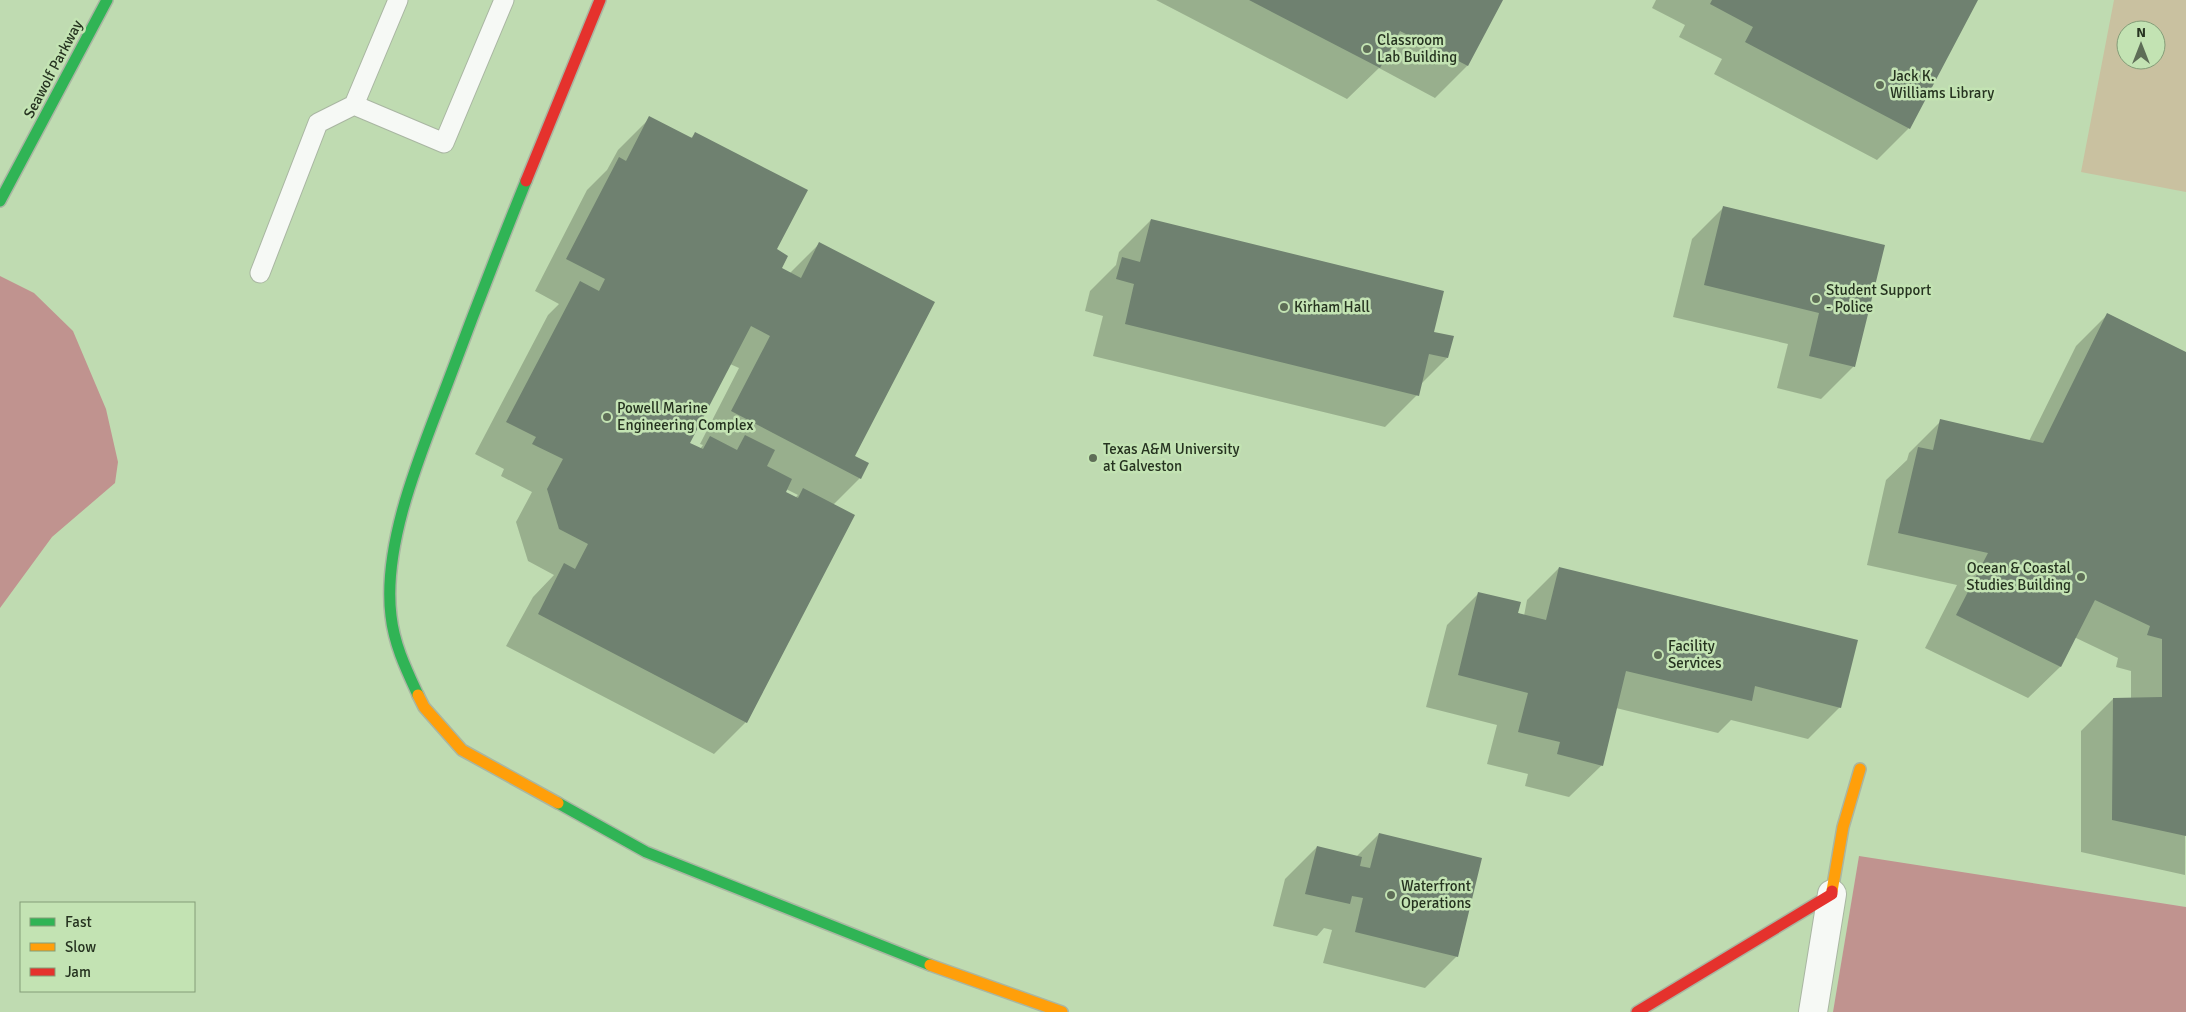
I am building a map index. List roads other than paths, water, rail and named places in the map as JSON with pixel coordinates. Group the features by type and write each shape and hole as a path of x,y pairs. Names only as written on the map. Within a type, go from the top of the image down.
{"street":[{"name":"Seawolf Parkway","path":"0,201 107,0"},
{"path":"600,0 490,268 410,483 391,566 391,616 402,659 424,707 462,750 646,852 960,977 1062,1012"},
{"path":"1814,1012 1843,826 1860,770"},
{"path":"1637,1012 1832,894"}],"lane":[{"path":"260,273 318,123 354,105 398,0"},
{"path":"354,105 444,143 504,0"}],"place":[{"name":"Classroom Lab Building","path":"1367,49"},
{"name":"Jack K. Williams Library","path":"1880,85"},
{"name":"Student Support - Police","path":"1816,299"},
{"name":"Kirham Hall","path":"1284,307"},
{"name":"Powell Marine Engineering Complex","path":"607,417"},
{"name":"Texas A&M University at Galveston","path":"1093,458"},
{"name":"Ocean & Coastal Studies Building","path":"2081,577"},
{"name":"Facility Services","path":"1658,655"},
{"name":"Waterfront Operations","path":"1391,895"}]}
